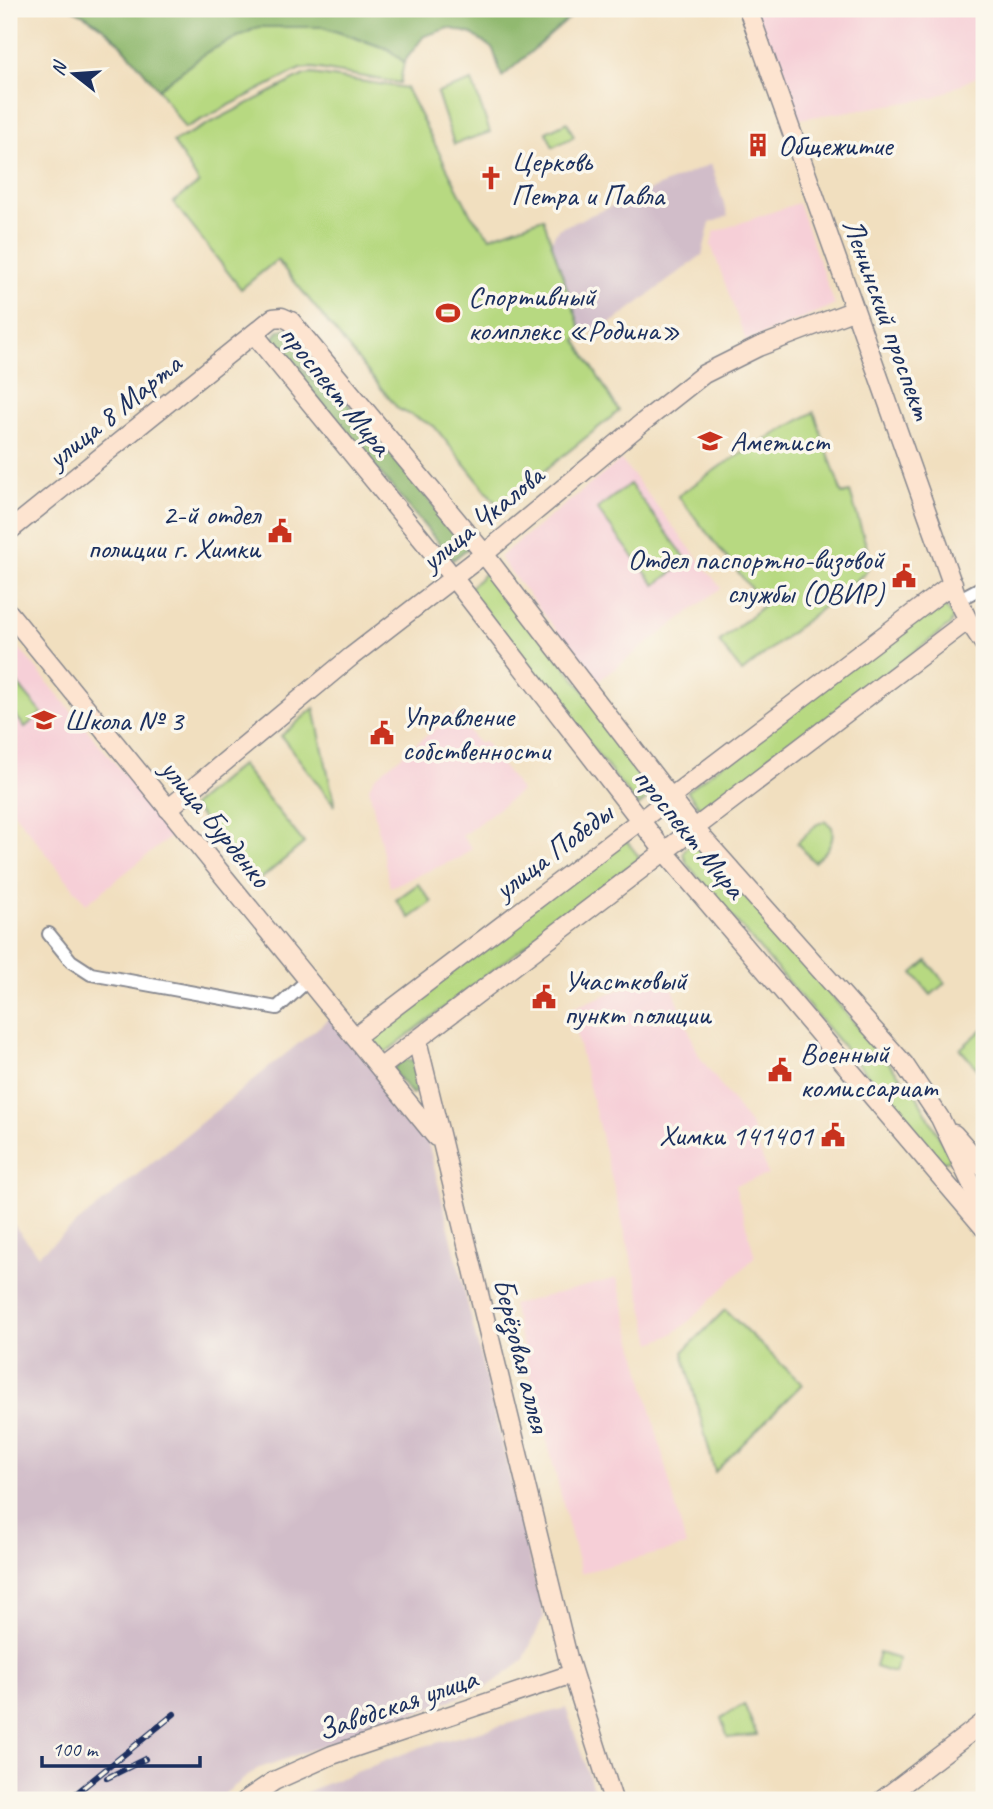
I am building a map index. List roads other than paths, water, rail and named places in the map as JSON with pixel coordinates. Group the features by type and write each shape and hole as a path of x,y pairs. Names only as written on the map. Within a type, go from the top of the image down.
{"street":[{"name":"Ленинский проспект","path":"748,9 956,591 968,620 984,644"},
{"name":"улица Чкалова","path":"168,809 352,656 484,554 704,374 758,347 855,310"},
{"name":"проспект Мира","path":"984,1210 940,1118 904,1064 694,828 484,554 291,321 282,317 273,318 254,334 453,578 664,851 984,1228"},
{"name":"улица 8 Марта","path":"9,531 254,334"},
{"path":"956,591 984,586"},
{"name":"улица Победы","path":"355,1037 671,797 956,591"},
{"name":"улица Бурденко","path":"9,613 380,1068"},
{"path":"380,1068 968,620"},
{"path":"49,934 72,961 91,974 185,992 276,1008 308,981"},
{"path":"417,1040 441,1142"},
{"name":"Берёзовая аллея","path":"380,1068 441,1142 572,1674 613,1800"},
{"path":"940,1118 984,1168"},
{"name":"Заводская улица","path":"246,1800 274,1782 332,1755 572,1674"},
{"path":"882,1800 984,1722"}],"railway":[{"path":"68,1800 174,1714"},
{"path":"107,1778 145,1759"}],"place":[{"name":"Общежитие","path":"758,145"},
{"name":"Церковь Петра и Павла","path":"491,178"},
{"name":"Спортивный комплекс «Родина»","path":"448,313"},
{"name":"Аметист","path":"710,441"},
{"name":"2-й отдел полиции г. Химки","path":"280,531"},
{"name":"Отдел паспортно-визовой службы (ОВИР)","path":"904,576"},
{"name":"Школа № 3","path":"44,720"},
{"name":"Управление собственности","path":"382,733"},
{"name":"Участковый пункт полиции","path":"544,997"},
{"name":"Военный комиссариат","path":"780,1070"},
{"name":"Химки 141401","path":"833,1135"}]}
